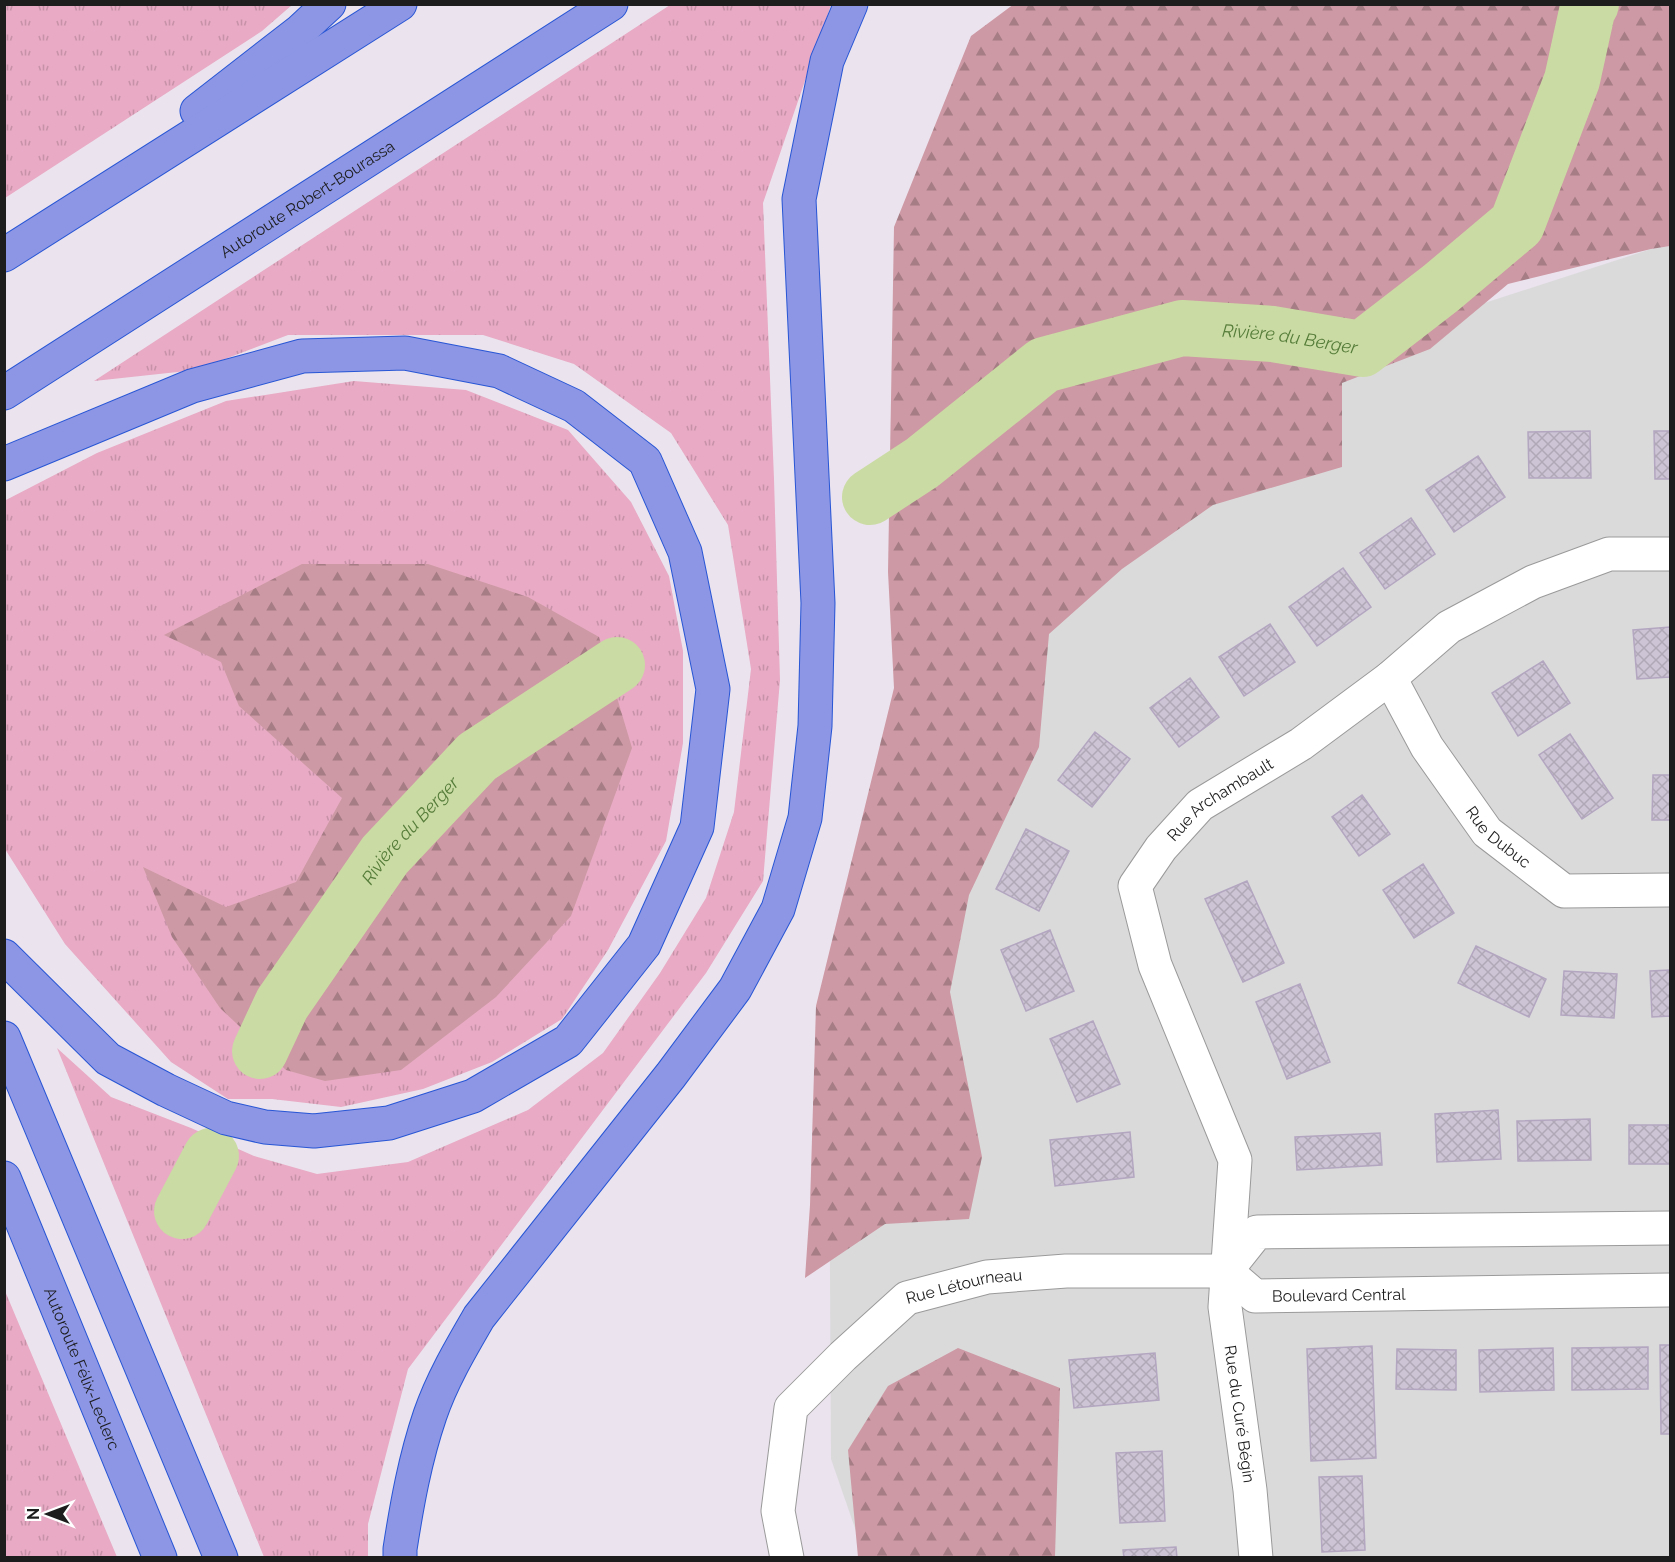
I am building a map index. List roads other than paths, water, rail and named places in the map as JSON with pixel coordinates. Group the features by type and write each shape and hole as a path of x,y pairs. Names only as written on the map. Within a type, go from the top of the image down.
{"highway":[{"path":"35,236 300,32 329,4"},
{"path":"4,255 400,4"},
{"name":"Autoroute Robert-Bourassa","path":"4,393 611,4"},
{"path":"400,1557 412,1476 430,1414 455,1359 479,1317 671,1075 735,989 778,909 805,818 815,726 818,603 799,199 827,62 851,4"},
{"path":"4,464 192,386 302,356 405,353 499,371 574,406 645,461 685,552 713,689 697,827 644,945 568,1041 473,1096 389,1122 314,1131 265,1127 225,1118 108,1059 4,956"},
{"path":"4,1038 221,1557"},
{"name":"Autoroute Félix-Leclerc","path":"4,1178 160,1557"}],"street":[{"name":"Rue Archambault","path":"1226,1271 1235,1160 1155,964 1135,886 1161,848 1200,806 1301,744 1390,678 1449,627 1533,582 1609,554 1671,554"},
{"name":"Rue Dubuc","path":"1390,678 1427,747 1487,832 1563,891 1671,890"},
{"path":"1226,1271 1257,1232 1671,1228"},
{"name":"Rue Létourneau","path":"787,1557 778,1511 791,1408 843,1356 907,1298 987,1277 1066,1271 1226,1271"},
{"name":"Boulevard Central","path":"1226,1271 1255,1296 1671,1290"},
{"name":"Rue du Curé Bégin","path":"1226,1271 1225,1307 1250,1490 1256,1557"}],"waterway":[{"name":"Rivière du Berger","path":"870,497 922,463 1044,365 1182,328 1273,334 1362,349 1441,288 1517,224 1572,80 1588,7 1591,4"},
{"name":"Rivière du Berger","path":"260,1051 282,1004 385,855 477,757 617,665"},
{"name":"Rivière du Berger","path":"182,1211 211,1156"}]}
